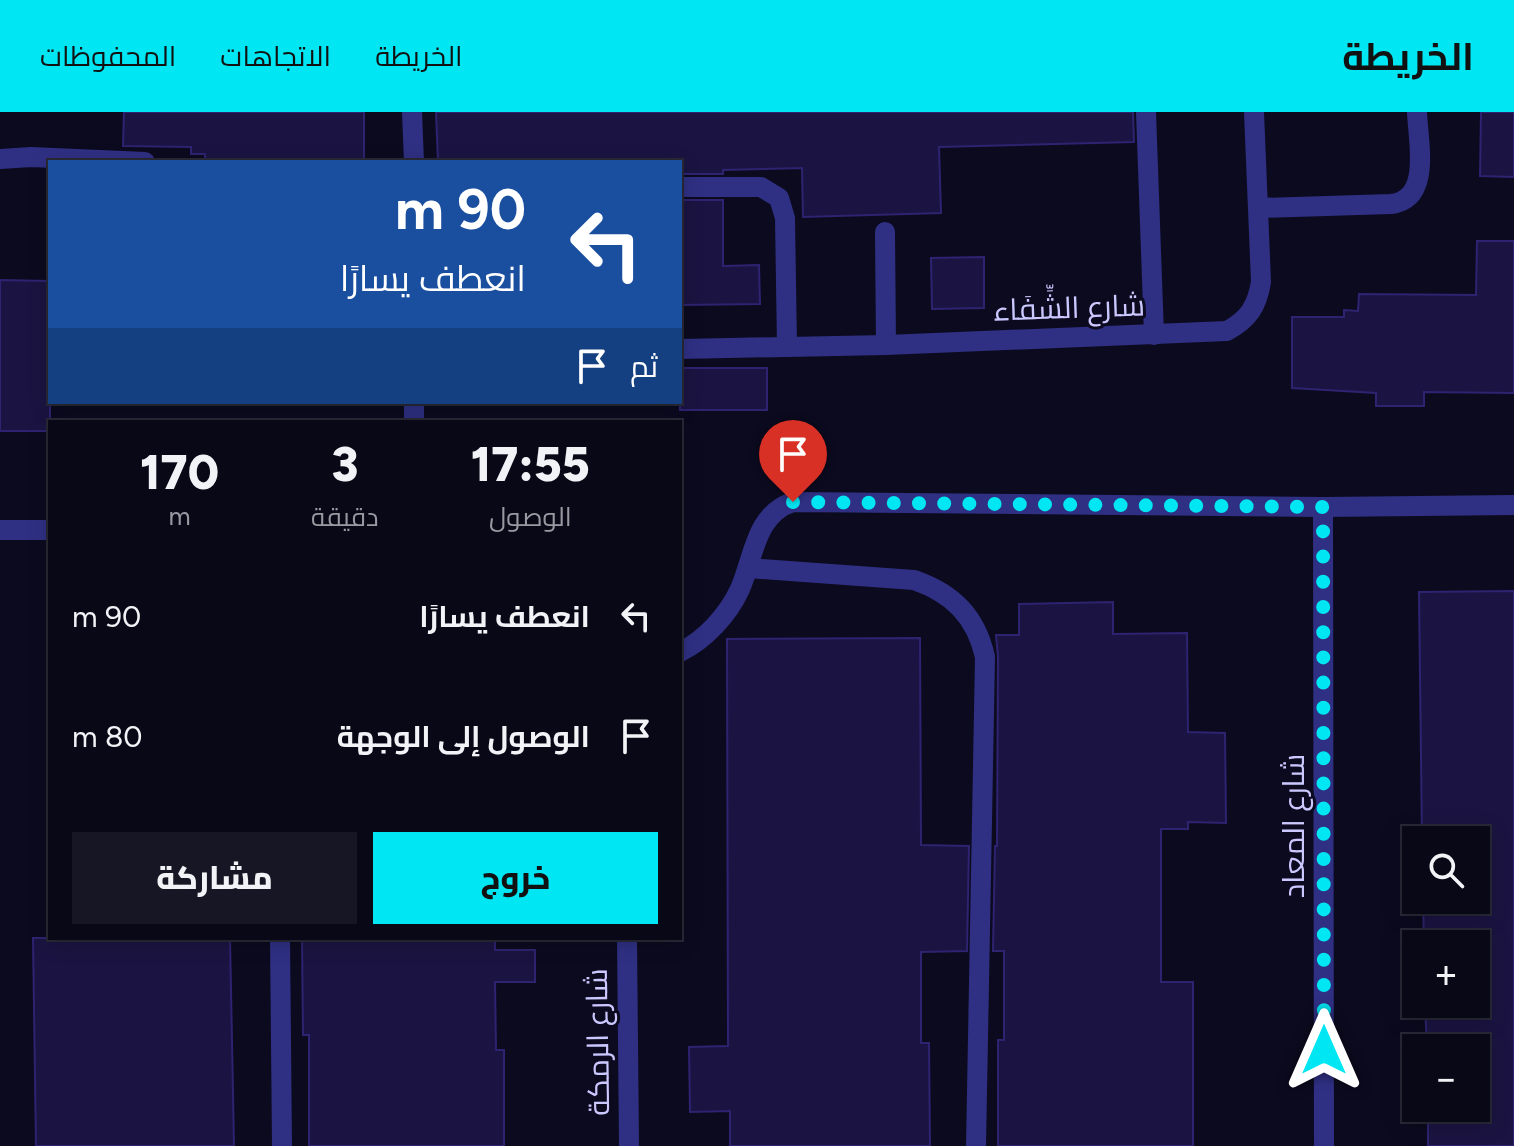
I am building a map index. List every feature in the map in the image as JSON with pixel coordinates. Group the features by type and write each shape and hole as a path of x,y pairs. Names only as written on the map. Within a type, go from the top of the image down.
{"street":[{"path":"412,112 414,160"},
{"path":"1146,112 1154,335"},
{"name":"شارع الشِّفَاء","path":"682,349 886,345 1227,331 1252,312 1261,282 1254,112"},
{"path":"1258,208 1391,204 1408,199 1414,193 1419,176 1417,112"},
{"path":"0,159 99,160"},
{"path":"682,187 761,187 779,198 785,218 787,347"},
{"path":"885,232 886,345"},
{"path":"682,651 707,633 724,614 738,593 763,523 781,506 793,502 1323,507 1514,505"},
{"name":"شارع المعاد","path":"1323,507 1324,1146"},
{"path":"0,530 48,530"},
{"path":"748,568 914,580 934,586 967,613 981,641 985,657 976,1146"},
{"path":"280,940 282,1146"},
{"name":"شارع الرمكة","path":"627,940 629,1146"}],"building":[{"path":"124,112 364,112 364,160 205,160 205,154 191,154 191,147 123,146"},
{"path":"436,112 1133,112 1134,142 939,147 941,213 803,217 802,168 682,174 682,160 438,160"},
{"path":"1481,112 1514,112 1514,177 1480,176"},
{"path":"682,200 723,200 723,266 759,265 760,304 682,305"},
{"path":"1477,241 1514,241 1514,393 1424,392 1424,406 1376,406 1376,393 1292,388 1292,317 1344,317 1344,310 1358,311 1359,294 1476,295"},
{"path":"984,257 984,308 932,309 931,258"},
{"path":"0,280 48,281 48,431 0,431"},
{"path":"682,368 767,368 767,410 680,410"},
{"path":"1514,591 1514,1146 1428,1146 1428,1122 1490,1122 1490,1034 1426,1034 1426,1018 1490,1018 1490,930 1424,930 1423,914 1490,914 1490,826 1422,826 1419,592"},
{"path":"1113,602 1113,634 1187,633 1188,732 1225,733 1226,823 1188,822 1188,829 1161,829 1161,982 1193,982 1193,1146 998,1146 998,1040 1004,1040 1004,951 993,951 997,846 996,635 1019,635 1019,604"},
{"path":"920,638 921,845 969,846 967,951 921,952 921,1043 929,1043 930,1146 730,1146 730,1111 690,1112 689,1047 728,1046 727,639"},
{"path":"33,938 230,940 234,1146 36,1146"},
{"path":"302,940 495,940 495,950 535,950 535,982 495,982 496,1050 504,1050 504,1146 309,1146 309,1035 303,1035"}],"route":[{"path":"793,502 1323,507 1324,1050"}]}
